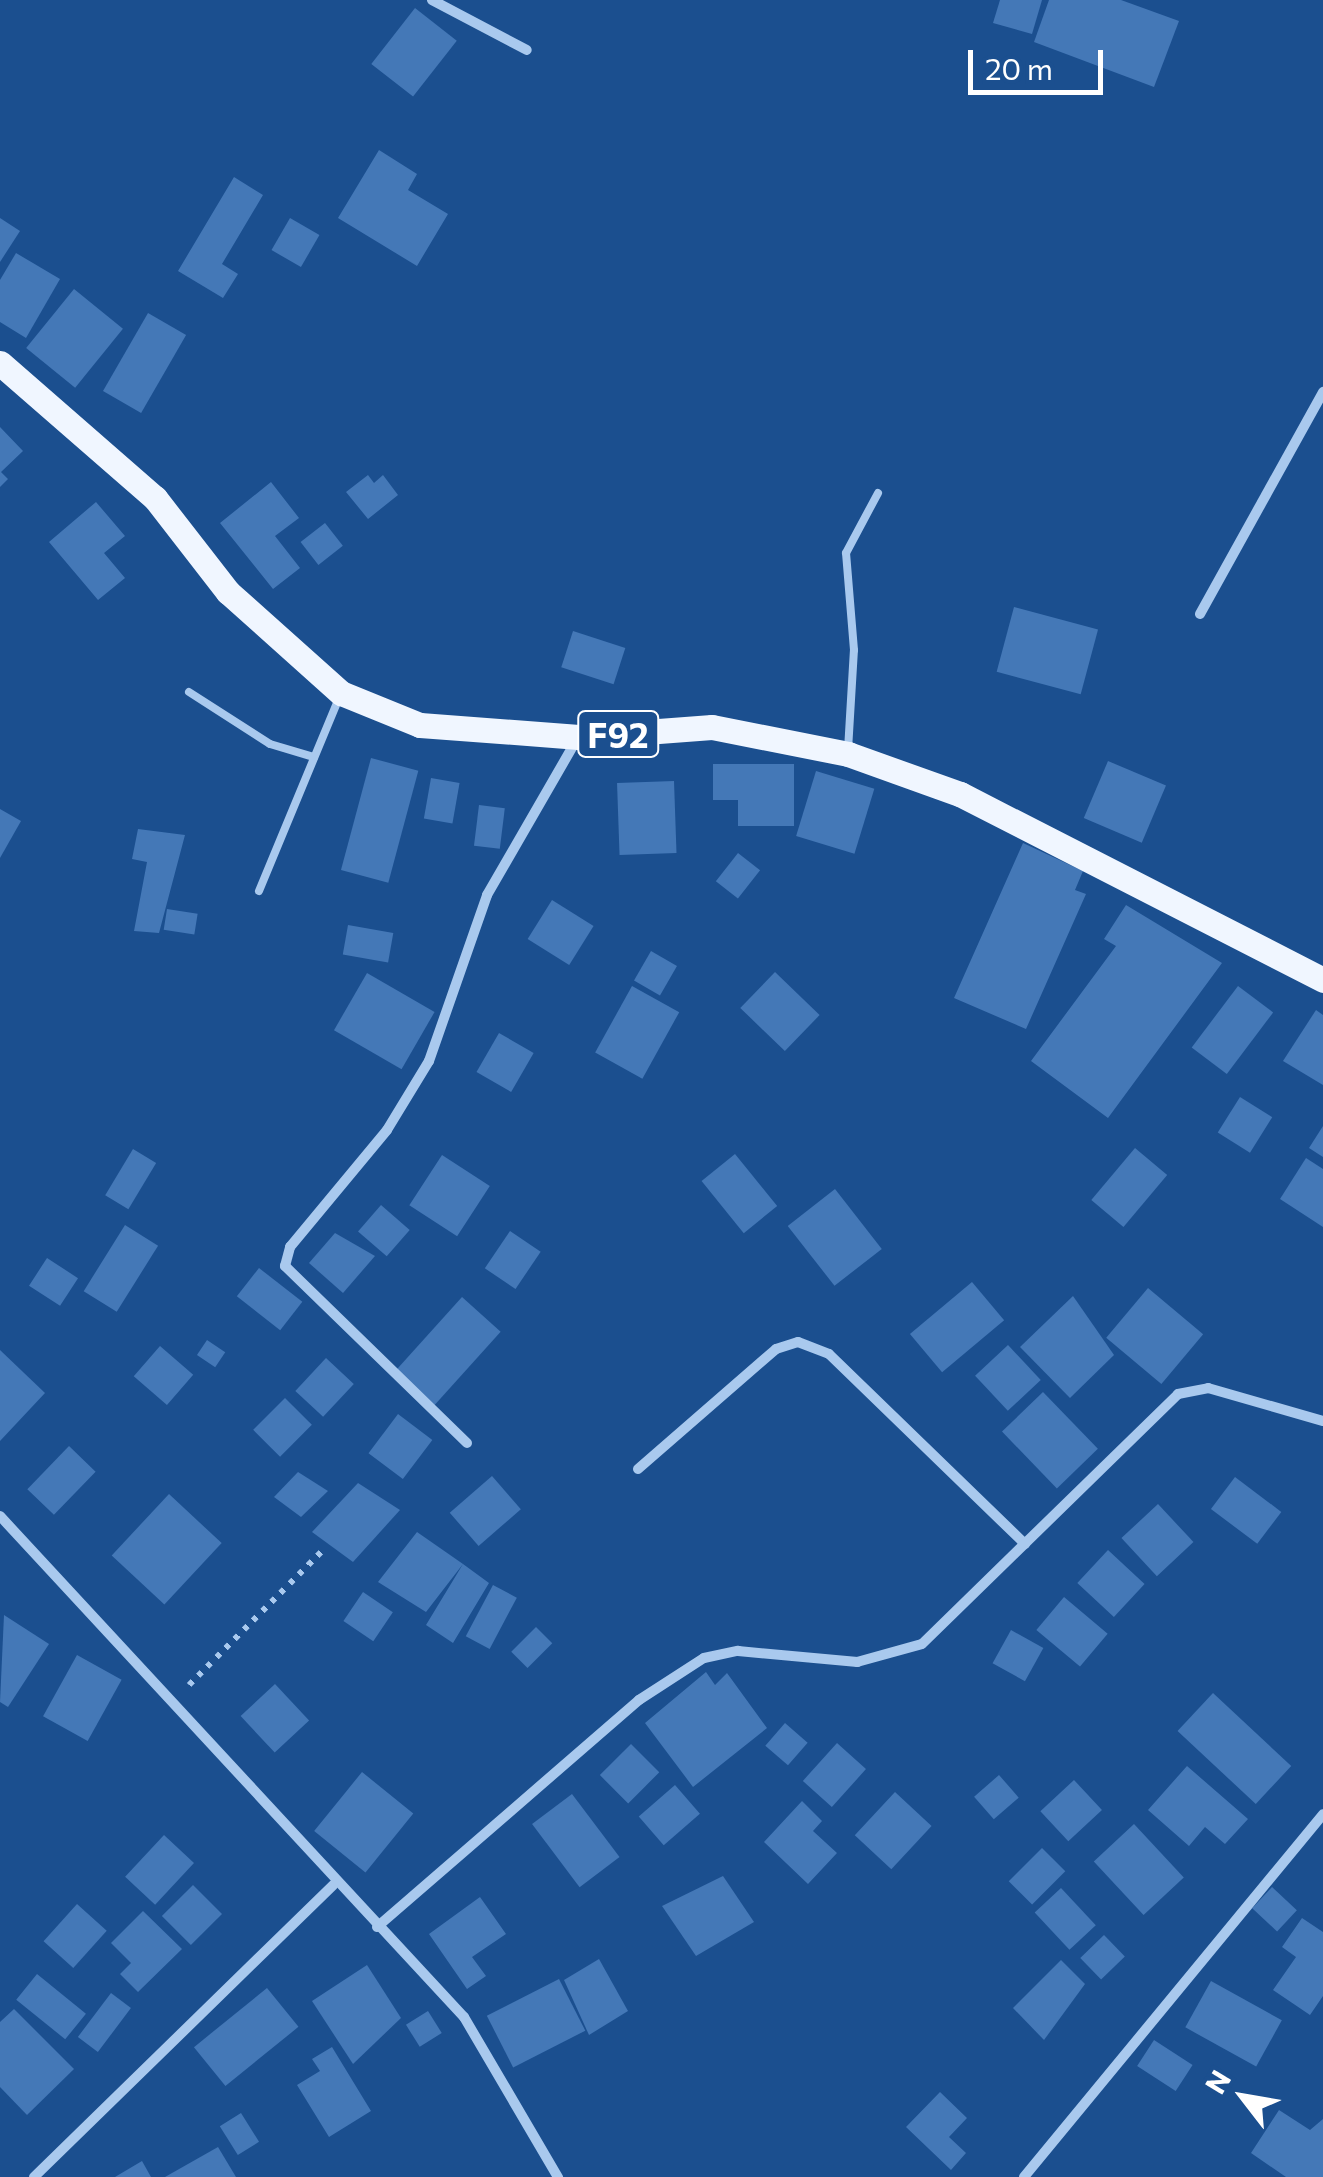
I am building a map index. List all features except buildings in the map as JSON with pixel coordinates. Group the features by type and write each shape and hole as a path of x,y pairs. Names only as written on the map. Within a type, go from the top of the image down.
{"main road":[{"name":"F92","path":"0,363 156,498 228,592 341,694 420,725 579,736 712,727 848,754 960,794 1323,980"}],"street":[{"path":"432,0 527,50"},
{"path":"1200,614 1323,392"},
{"path":"467,1443 285,1266 290,1246 387,1130 429,1061 487,895 579,736"},
{"path":"638,1469 776,1349 798,1342 828,1354 1025,1544"},
{"path":"377,1926 674,1674 738,1651 893,1658 922,1644 1178,1394 1208,1388 1323,1421"},
{"path":"0,1516 333,1884 464,2017 558,2177"},
{"path":"1024,2177 1323,1814"},
{"path":"34,2177 333,1884"}],"lane":[{"path":"848,754 854,650 846,553 878,493"},
{"path":"190,692 270,744 314,758"},
{"path":"259,891 341,694"}],"path":[{"path":"168,1700 214,1666 325,1548"}]}
